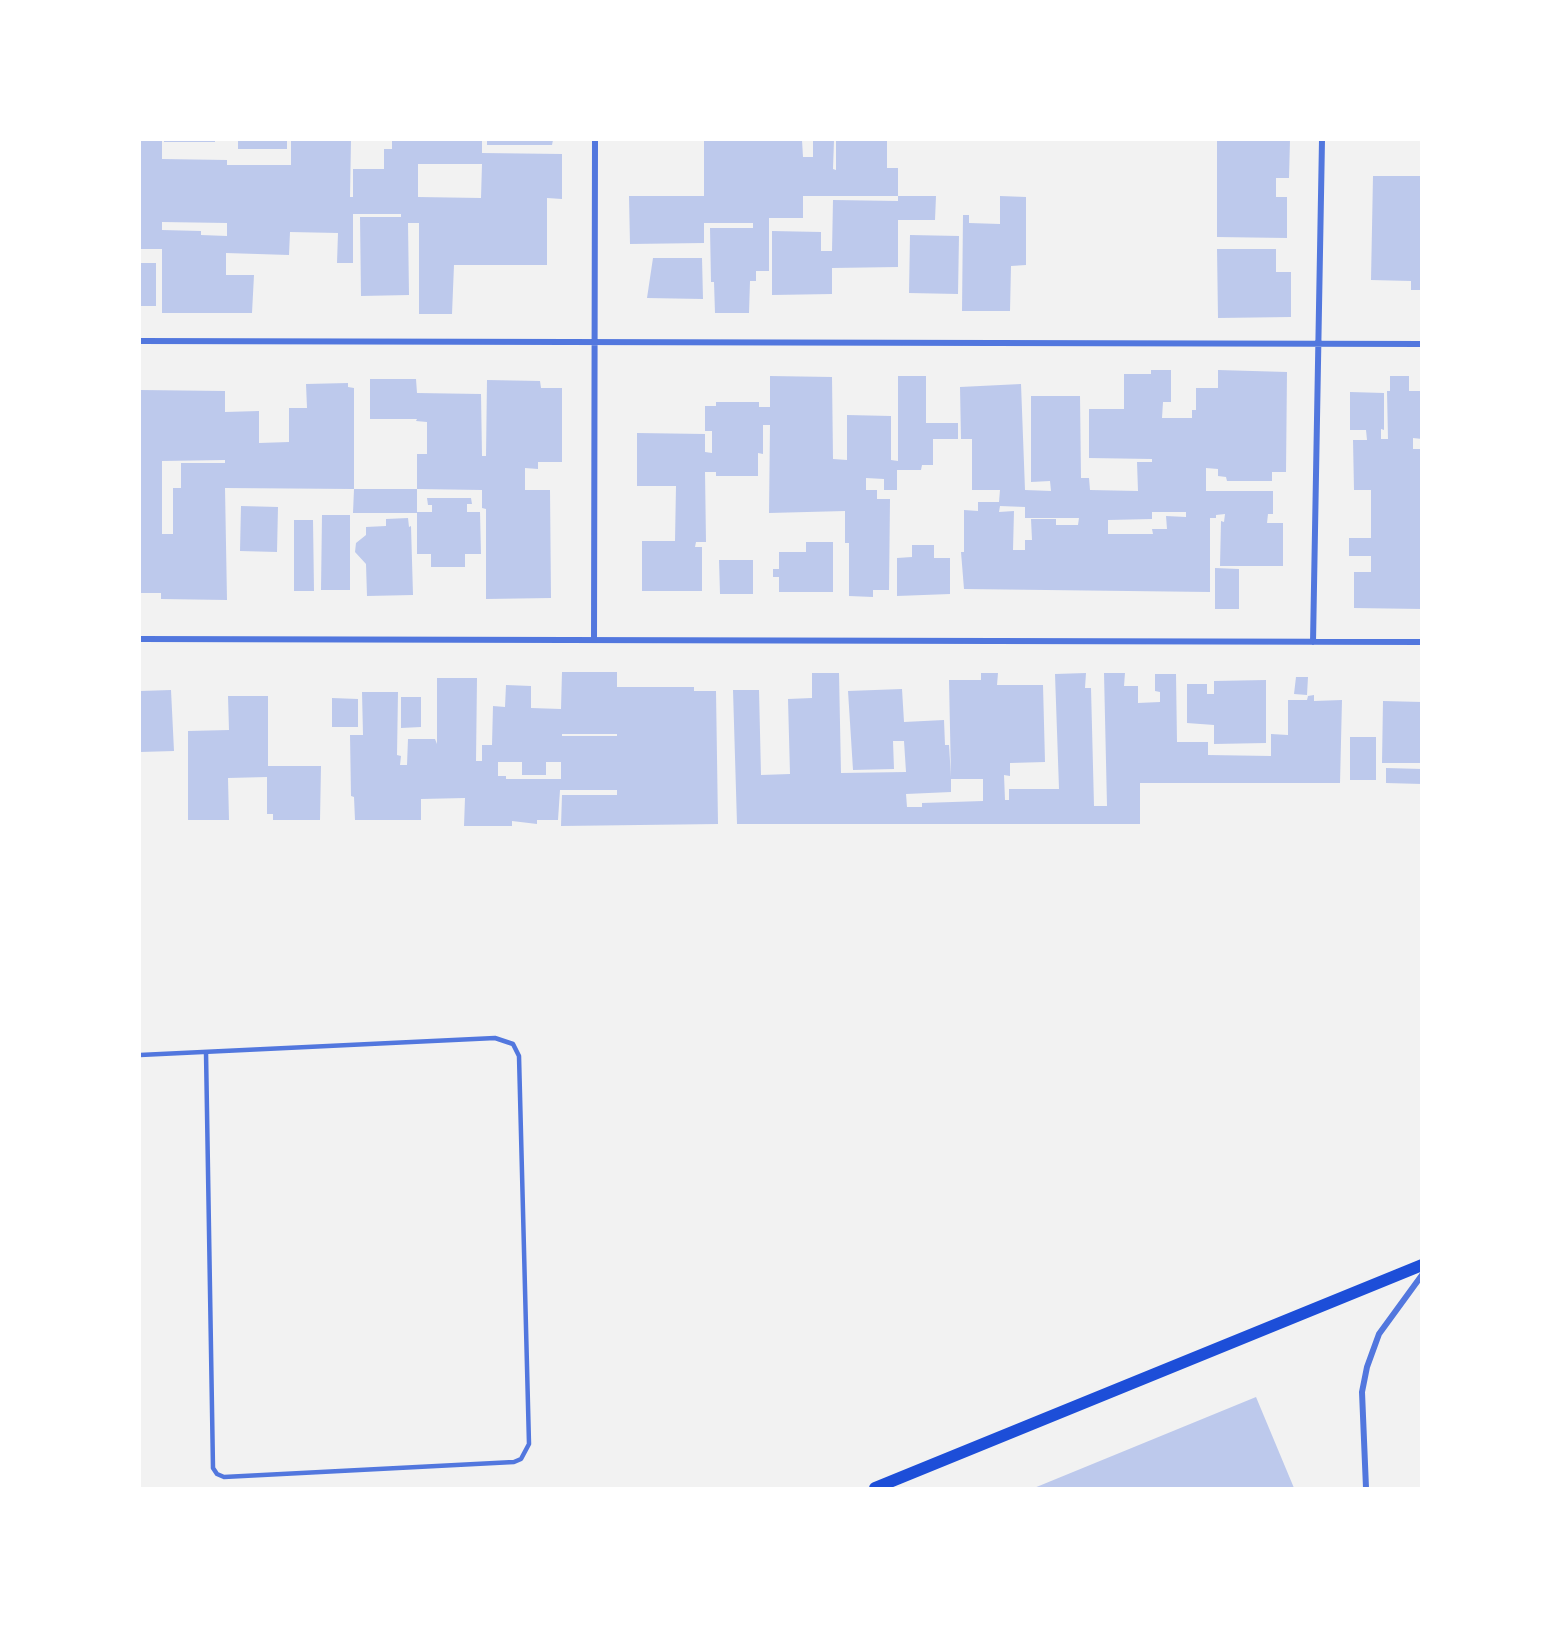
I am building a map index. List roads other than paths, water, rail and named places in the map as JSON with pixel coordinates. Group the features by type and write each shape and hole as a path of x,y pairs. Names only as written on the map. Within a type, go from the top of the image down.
{"main road":[{"path":"875,1488 1422,1264"}],"street":[{"path":"594,640 595,140"},
{"path":"1313,642 1322,140"},
{"path":"140,341 1422,344"},
{"path":"140,639 1422,642"},
{"path":"1366,1488 1362,1392 1367,1367 1379,1334 1422,1275"}],"lane":[{"path":"140,1055 495,1038 513,1044 519,1056 529,1443 521,1459 514,1462 224,1477 215,1472 206,1052"}]}
